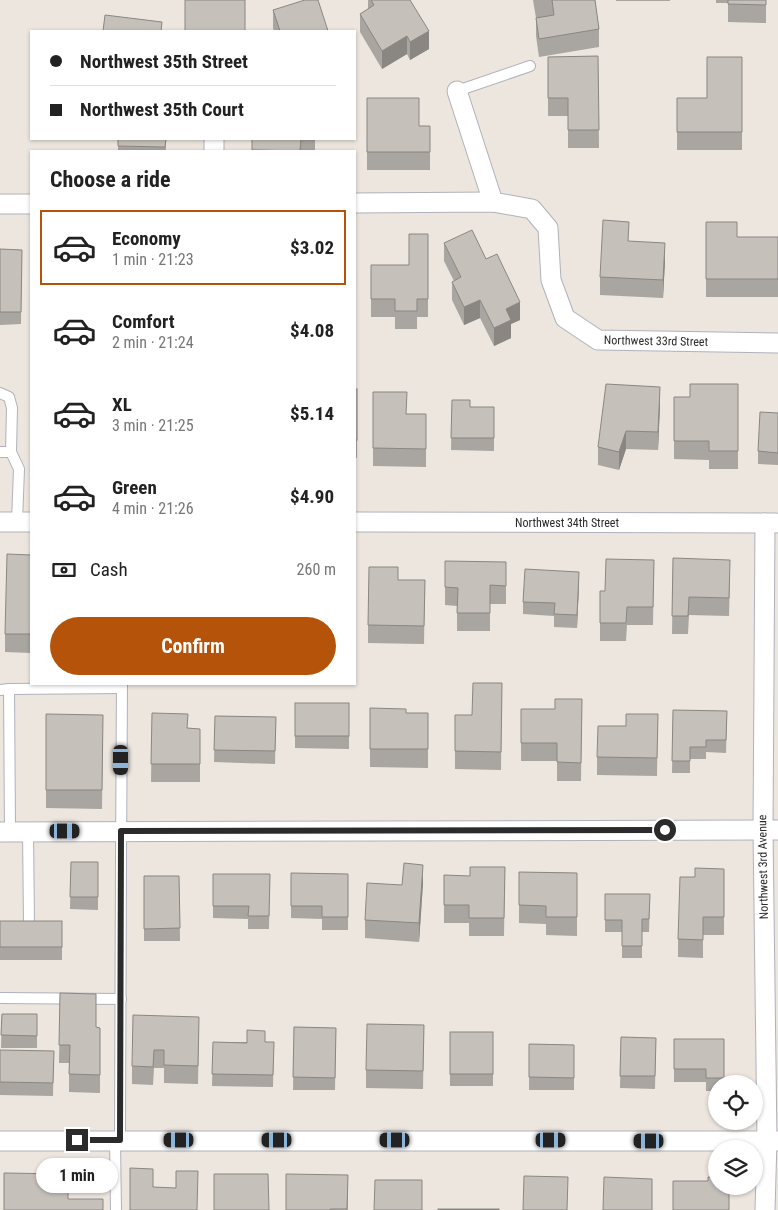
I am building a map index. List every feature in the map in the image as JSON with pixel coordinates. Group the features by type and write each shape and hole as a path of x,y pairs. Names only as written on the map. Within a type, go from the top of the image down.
{"street":[{"path":"457,91 493,202"},
{"name":"Northwest 33rd Street","path":"356,203 493,202 532,209 548,228 552,280 565,318 598,340 778,343"},
{"path":"0,204 30,204"},
{"name":"Northwest 34th Street","path":"356,522 772,523"},
{"name":"Northwest 3rd Avenue","path":"765,1210 772,1141 770,830 772,523"},
{"path":"13,831 770,830"},
{"path":"0,1140 772,1141"}],"lane":[{"path":"457,91 530,66"},
{"path":"0,393 9,397 12,408 11,452 19,469 16,522"},
{"path":"0,452 11,452"},
{"path":"28,925 13,831 4,689 122,686 120,999 116,1210"},
{"path":"0,998 120,999"}],"building":[{"path":"185,0 245,0 245,30 185,30"},
{"path":"305,0 318,0 328,30 280,30 273,10"},
{"path":"371,0 410,0 429,31 410,42 407,36 382,51 360,14 374,5"},
{"path":"552,0 595,0 599,29 539,39 536,18 554,15"},
{"path":"728,0 766,0 766,5 728,4"},
{"path":"105,15 162,22 161,30 103,30"},
{"path":"598,56 599,130 568,130 568,98 548,98 548,57"},
{"path":"707,57 742,57 742,132 677,132 677,98 707,98"},
{"path":"367,98 419,98 419,126 430,126 430,152 367,152"},
{"path":"118,140 166,140 165,147 118,146"},
{"path":"252,140 301,140 300,150 252,150"},
{"path":"603,220 629,222 628,241 665,243 663,280 600,277"},
{"path":"706,222 737,222 737,237 778,237 778,279 706,279"},
{"path":"472,230 486,259 497,254 520,302 506,309 511,320 494,328 480,300 464,307 452,282 461,277 444,243"},
{"path":"409,234 428,234 428,299 417,299 417,311 395,311 395,299 371,299 371,265 409,265"},
{"path":"0,249 22,250 21,312 0,312"},
{"path":"606,384 660,387 658,432 626,431 619,452 598,447"},
{"path":"690,384 738,384 738,451 709,451 709,441 674,441 674,397 690,397"},
{"path":"356,389 357,389 356,440"},
{"path":"373,392 407,392 406,414 426,414 426,449 373,448"},
{"path":"452,400 470,400 470,407 494,407 494,438 451,438"},
{"path":"760,412 778,413 778,453 758,451"},
{"path":"7,554 30,555 30,634 5,634"},
{"path":"673,558 730,560 729,598 689,597 688,616 672,616"},
{"path":"606,559 654,560 653,607 627,607 626,623 600,623 600,591 605,591"},
{"path":"445,561 506,562 506,586 490,585 490,613 457,613 458,588 445,587"},
{"path":"369,567 398,567 398,580 425,580 424,626 368,625"},
{"path":"525,569 579,572 577,615 554,614 555,603 523,602"},
{"path":"473,683 502,683 501,752 455,751 455,715 472,715"},
{"path":"555,699 582,699 581,763 557,762 557,743 521,743 521,709 555,709"},
{"path":"295,703 349,703 349,736 295,736"},
{"path":"370,708 406,709 406,713 428,713 428,749 370,749"},
{"path":"673,710 727,711 726,740 706,740 706,747 690,747 690,761 672,761"},
{"path":"152,713 188,714 187,728 200,729 200,764 151,764"},
{"path":"46,714 103,715 102,790 46,790"},
{"path":"626,714 658,714 657,758 597,757 598,726 626,726"},
{"path":"215,716 276,717 275,751 214,750"},
{"path":"71,862 98,862 98,897 70,897"},
{"path":"404,863 423,865 419,923 365,920 367,883 402,885"},
{"path":"470,867 505,867 504,918 469,918 469,905 444,905 444,875 470,876"},
{"path":"695,868 724,869 724,917 703,917 703,940 678,939 680,877 695,877"},
{"path":"519,872 577,873 577,917 546,917 546,906 519,905"},
{"path":"291,873 348,874 348,917 322,917 322,906 291,906"},
{"path":"213,874 270,874 269,916 248,916 249,906 213,906"},
{"path":"144,876 179,876 180,928 144,929"},
{"path":"605,894 650,894 649,919 642,919 642,946 622,946 622,920 605,920"},
{"path":"0,921 62,921 62,947 0,947"},
{"path":"60,993 96,994 96,1027 100,1028 100,1075 69,1074 70,1045 59,1045"},
{"path":"2,1014 37,1014 37,1036 1,1035"},
{"path":"133,1015 199,1017 198,1066 164,1065 164,1050 154,1050 153,1067 132,1066"},
{"path":"367,1024 424,1025 423,1071 366,1070"},
{"path":"294,1027 336,1028 335,1078 293,1077"},
{"path":"247,1030 265,1031 265,1042 274,1042 273,1075 212,1074 213,1042 247,1043"},
{"path":"450,1032 493,1032 493,1074 450,1074"},
{"path":"621,1037 656,1038 655,1076 620,1076"},
{"path":"674,1039 724,1039 724,1075 708,1075 708,1078 706,1078 706,1069 674,1069"},
{"path":"529,1044 574,1045 574,1078 529,1077"},
{"path":"0,1050 54,1051 53,1083 0,1082"},
{"path":"130,1168 153,1169 153,1187 176,1188 176,1171 198,1171 197,1210 130,1210"},
{"path":"4,1173 68,1174 68,1199 103,1199 103,1210 4,1210"},
{"path":"214,1174 268,1174 269,1210 214,1210"},
{"path":"286,1174 348,1175 347,1209 286,1210"},
{"path":"524,1176 568,1177 567,1210 523,1210"},
{"path":"604,1177 652,1179 652,1210 603,1210"},
{"path":"375,1180 422,1180 422,1210 374,1210"},
{"path":"673,1181 708,1181 708,1195 729,1195 729,1210 673,1210"},
{"path":"499,1209 499,1210 438,1210"}],"route":[{"path":"77,1140 120,1140 121,831 665,830"}]}
